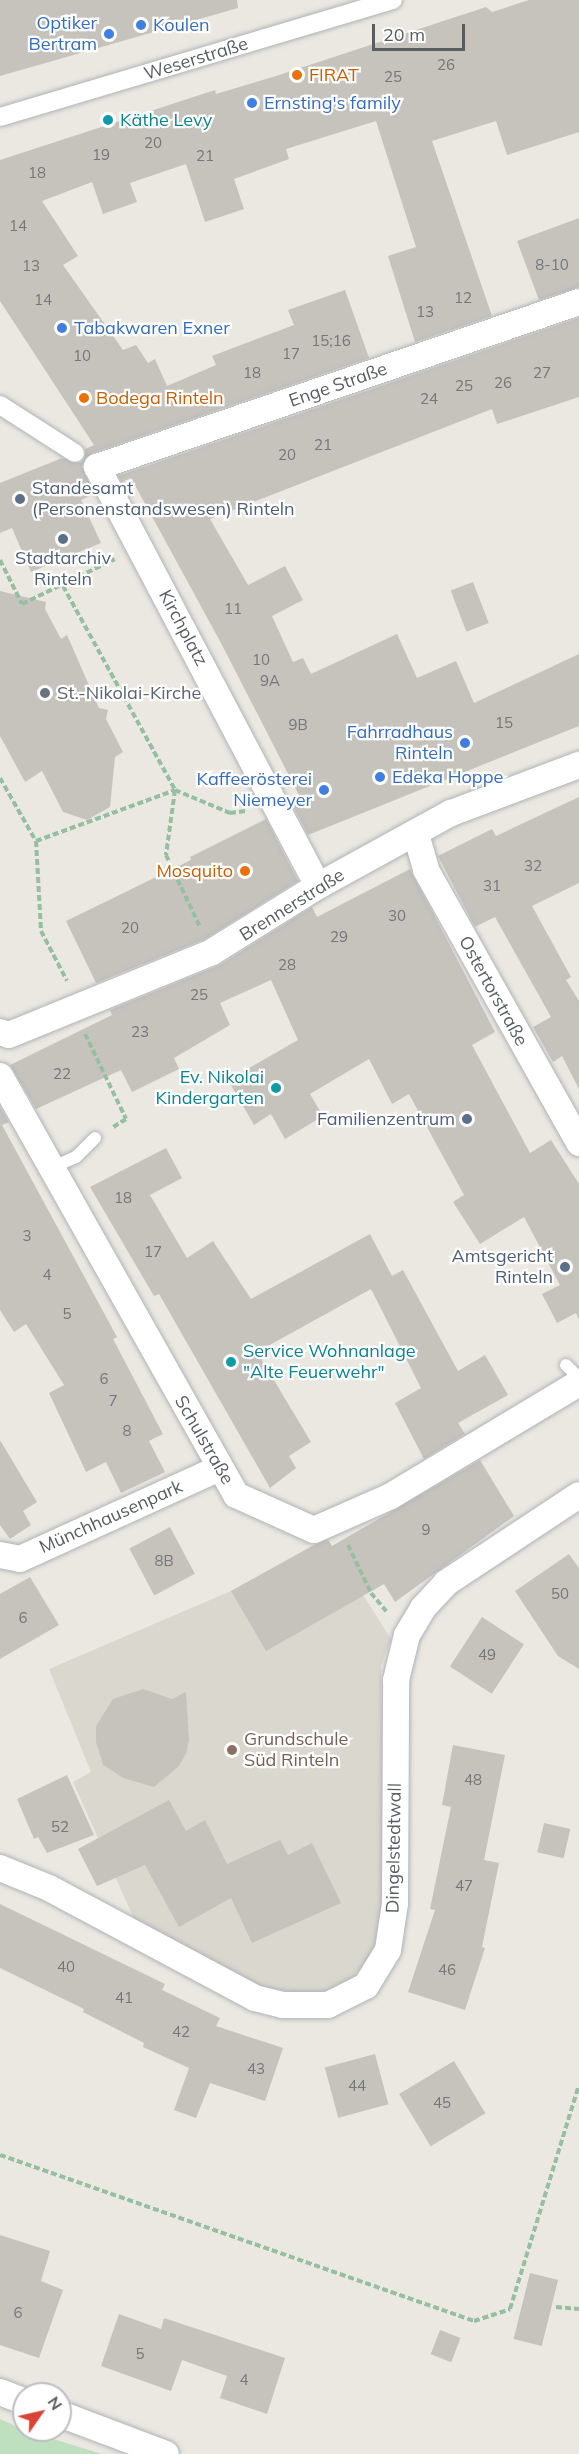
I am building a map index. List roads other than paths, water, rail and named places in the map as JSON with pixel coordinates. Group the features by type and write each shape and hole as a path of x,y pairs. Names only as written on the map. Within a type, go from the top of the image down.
{"street":[{"name":"Weserstraße","path":"0,117 393,0"},
{"name":"Enge Straße","path":"97,467 579,302"},
{"path":"0,405 75,453"},
{"name":"Kirchplatz","path":"97,467 318,886"},
{"name":"Brennerstraße","path":"0,1032 9,1035 212,952 318,886 451,813 579,765"},
{"name":"Ostertorstraße","path":"416,834 426,870 579,1143"},
{"name":"Schulstraße","path":"0,1077 236,1495 314,1530 391,1496 572,1374"},
{"name":"Münchhausenpark","path":"0,1555 20,1559 220,1468"},
{"name":"Dingelstedtwall","path":"0,1868 49,1888 255,1998 283,2005 328,2006 366,1986 388,1950 395,1903 396,1680 407,1635 423,1608 446,1583 579,1495"},
{"path":"72,2419 166,2454"}],"lane":[{"path":"51,1168 76,1157 95,1138"},
{"path":"572,1374 579,1378"}],"place":[{"name":"Koulen","path":"141,25"},
{"name":"Optiker Bertram","path":"109,34"},
{"name":"FIRAT","path":"297,75"},
{"name":"Ernsting's family","path":"252,103"},
{"name":"Käthe Levy","path":"108,120"},
{"name":"Tabakwaren Exner","path":"62,328"},
{"name":"Bodega Rinteln","path":"84,398"},
{"name":"Standesamt (Personenstandswesen) Rinteln","path":"20,499"},
{"name":"Stadtarchiv Rinteln","path":"63,539"},
{"name":"St.-Nikolai-Kirche","path":"45,693"},
{"name":"Fahrradhaus Rinteln","path":"465,743"},
{"name":"Edeka Hoppe","path":"380,777"},
{"name":"Kaffeerösterei Niemeyer","path":"324,790"},
{"name":"Mosquito","path":"245,871"},
{"name":"Ev. Nikolai Kindergarten","path":"276,1088"},
{"name":"Familienzentrum","path":"467,1119"},
{"name":"Amtsgericht Rinteln","path":"565,1267"},
{"name":"Service Wohnanlage \"Alte Feuerwehr\"","path":"231,1362"},
{"name":"Grundschule Süd Rinteln","path":"232,1750"}]}
